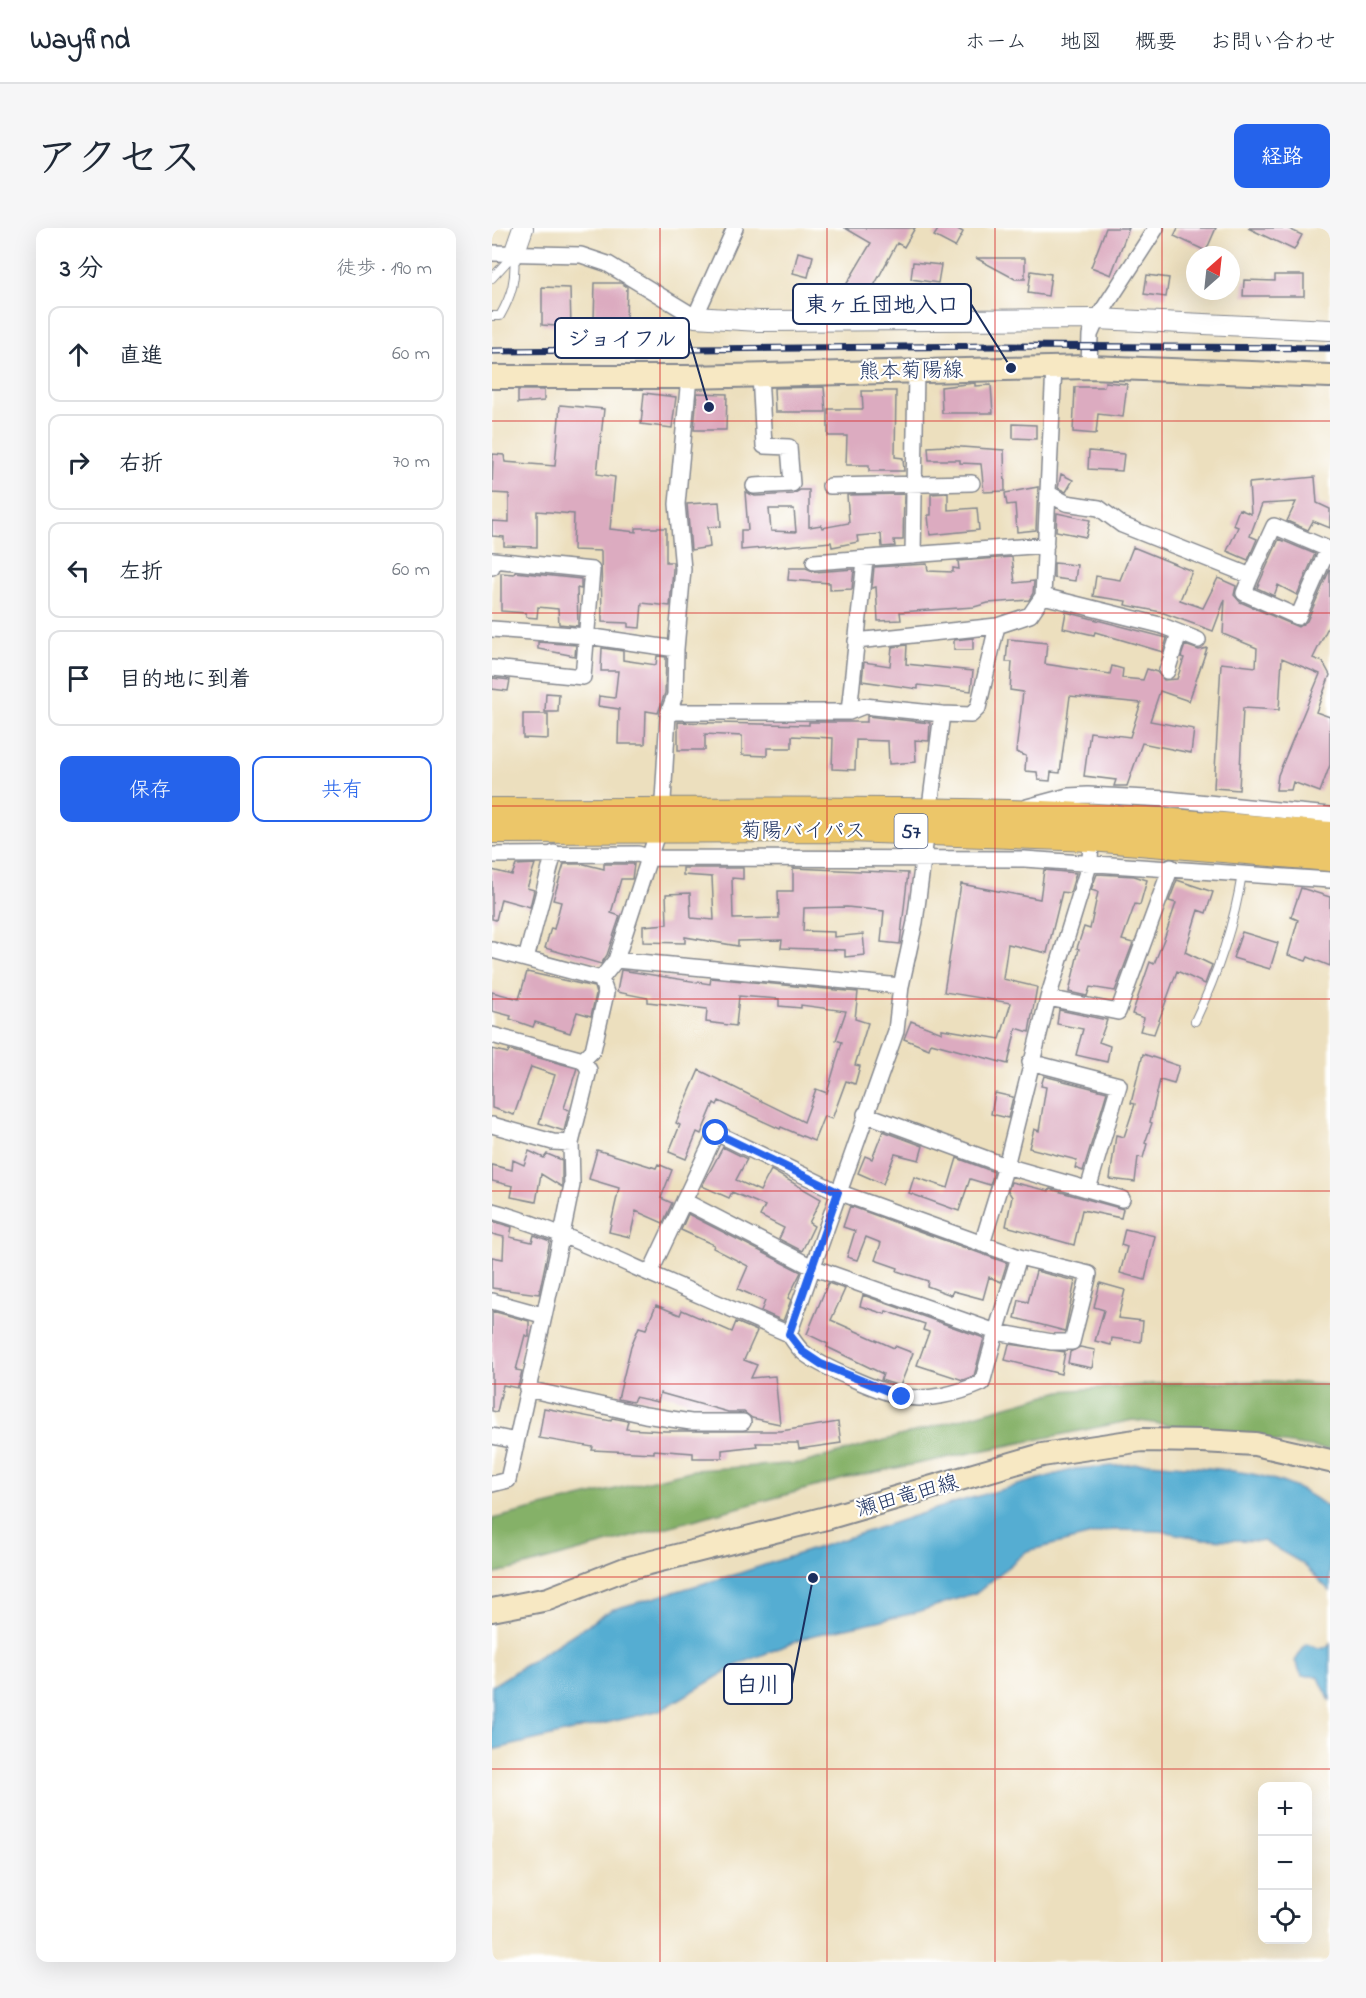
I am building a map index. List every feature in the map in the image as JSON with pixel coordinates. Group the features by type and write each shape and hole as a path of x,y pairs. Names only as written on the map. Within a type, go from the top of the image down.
{"highway":[{"name":"菊陽バイパス","path":"492,811 660,820 928,822 1010,813 1166,810 1330,835"},
{"name":"菊陽バイパス","path":"492,830 660,820"},
{"name":"菊陽バイパス","path":"928,822 1090,850 1330,858"}],"main road":[{"name":"熊本菊陽線","path":"492,377 689,377 1054,367 1330,376"},
{"name":"瀬田竜田線","path":"492,1610 548,1599 625,1569 830,1517 1042,1455 1142,1440 1202,1441 1255,1444 1330,1461"}],"street":[{"path":"514,254 523,228"},
{"path":"695,317 735,228"},
{"path":"1089,367 1090,335 1096,319 1156,228"},
{"path":"492,253 581,255 608,264 695,317 758,321 1096,319 1330,330"},
{"path":"856,641 997,626 1030,615 1043,596 1054,367"},
{"path":"913,555 916,369"},
{"path":"754,486 792,484 789,447 764,446 760,375"},
{"path":"601,979 616,960 651,858 660,820 668,714 675,695 676,649 683,569 676,504 689,377"},
{"path":"830,486 972,483"},
{"path":"1049,494 1066,503 1100,508 1122,525 1251,576"},
{"path":"1275,526 1328,549 1298,617 1244,593 1251,576 1275,526"},
{"path":"814,562 1046,545"},
{"path":"492,567 493,560 591,570 583,677 492,668"},
{"path":"849,712 865,560"},
{"path":"1043,596 1160,625 1198,640"},
{"path":"670,712 849,712 864,706 971,715 978,708 997,626"},
{"path":"492,629 587,636 676,649"},
{"path":"1167,671 1179,633"},
{"path":"789,1334 896,1031 902,986 915,922 921,858 942,714"},
{"path":"1166,810 1330,815"},
{"path":"982,1244 1006,1166 1030,1062 1090,850"},
{"path":"492,855 554,853 638,854 651,858 921,858 1090,850 1172,867 1330,880"},
{"path":"526,959 554,853"},
{"path":"1048,998 1118,1012 1172,867"},
{"path":"492,950 601,979"},
{"path":"616,960 902,986"},
{"path":"583,1060 593,1050 606,993 601,979"},
{"path":"492,1035 583,1060 589,1070 571,1143 572,1185 508,1480 492,1484"},
{"path":"1030,1062 1119,1084 1088,1189"},
{"path":"865,1114 1006,1166 1122,1199"},
{"path":"492,1125 553,1142 571,1143"},
{"path":"650,1273 716,1133 838,1192 1019,1257 1089,1274 1072,1342 1052,1342 996,1332 812,1267 684,1201"},
{"path":"492,1211 535,1222 789,1334 803,1352 821,1364 902,1397 961,1392 982,1383 1019,1257"},
{"path":"492,1300 543,1315"},
{"path":"527,1389 645,1415 691,1422 743,1422"},
{"path":"492,1436 516,1441"}],"lane":[{"path":"492,278 514,254"},
{"path":"492,316 500,316 510,298 515,277 514,254"},
{"path":"1195,1022 1211,987 1237,906 1242,872"}],"green space":[{"path":"1273,1381 1330,1385 1330,1450 1133,1420 847,1478 492,1575 492,1519 694,1470 803,1463 1061,1391 1166,1383"}],"water":[{"path":"1150,1463 1245,1473 1291,1485 1311,1496 1330,1510 1330,1591 1302,1563 1263,1541 1203,1539 1161,1531 1112,1530 1027,1551 978,1592 914,1613 810,1636 739,1664 661,1710 492,1750 492,1686 611,1610 740,1573 957,1502 1075,1469"},
{"path":"1330,1642 1330,1701 1318,1676 1302,1676 1295,1661 1306,1644 1318,1648 1329,1646"}],"building":[{"path":"845,228 915,228 904,247 897,243 868,297 846,285 871,243"},
{"path":"939,228 956,228 963,232 955,247 934,236"},
{"path":"1106,228 1129,228 1111,275 1091,267"},
{"path":"1178,228 1216,228 1208,246 1195,246 1174,236"},
{"path":"1248,228 1287,228 1302,235 1294,250"},
{"path":"798,252 813,256 808,277 793,273"},
{"path":"976,258 1025,258 1025,279 1015,279"},
{"path":"913,262 941,265 938,283 911,279"},
{"path":"1031,271 1051,274 1048,296 1028,293"},
{"path":"1147,275 1169,278 1166,297 1144,294"},
{"path":"1275,275 1304,275 1304,296 1243,296 1244,280 1275,281"},
{"path":"595,283 621,283 627,287 626,320 594,320"},
{"path":"542,287 570,288 571,327 542,325"},
{"path":"1105,382 1127,384 1123,417 1098,414 1096,434 1073,432 1075,387 1104,387"},
{"path":"975,383 975,386 991,385 993,413 942,413 941,387"},
{"path":"824,387 826,412 775,412 774,388"},
{"path":"518,390 544,390 544,401 518,403"},
{"path":"862,391 896,391 895,457 903,458 904,471 869,471 869,465 846,465 847,436 828,436 828,409 863,409"},
{"path":"644,393 676,397 672,428 641,424"},
{"path":"697,393 727,394 726,430 694,430"},
{"path":"560,405 604,409 597,474 615,477 610,529 636,532 636,528 666,528 666,562 673,562 670,606 642,603 640,628 628,627 628,623 602,622 601,551 573,550 574,514 537,511 537,547 504,546 504,537 492,536 492,521 509,522 509,494 492,493 493,454 504,455 505,462 555,466"},
{"path":"1013,424 1036,425 1036,439 1013,438"},
{"path":"928,447 1004,450 1005,491 984,492 981,464 960,463 960,460 929,460"},
{"path":"1089,451 1124,454 1122,471 1088,469"},
{"path":"1061,474 1073,480 1066,492 1058,488"},
{"path":"1315,477 1317,503 1330,509 1330,528 1313,521 1308,530 1287,521 1296,502 1262,504 1250,536 1257,539 1248,560 1227,551 1238,527 1233,525 1239,509 1251,514 1249,483"},
{"path":"1038,487 1036,530 1017,532 1015,504 1007,505 1005,493"},
{"path":"800,490 809,490 809,527 821,525 822,528 849,523 847,495 904,494 903,540 894,540 895,546 882,547 881,534 857,536 858,542 832,547 831,542 741,550 741,530 748,530 745,492 755,496 793,494","holes":["769,509 794,509 796,532 771,531"]},
{"path":"948,493 948,510 977,508 979,530 930,535 928,515 931,515 931,494"},
{"path":"719,502 721,526 708,527 710,547 691,550 687,504"},
{"path":"1057,513 1090,520 1086,537 1056,531"},
{"path":"1279,539 1315,554 1297,595 1278,585 1274,596 1257,588"},
{"path":"1133,547 1192,571 1180,600 1203,608 1218,578 1236,586 1234,595 1240,602 1298,627 1307,621 1330,569 1330,623 1313,658 1323,662 1330,675 1316,712 1330,717 1330,765 1320,792 1293,782 1291,790 1276,790 1278,775 1320,674 1282,658 1279,710 1243,708 1239,790 1214,788 1221,663 1256,667 1257,648 1223,634 1225,599 1213,631 1161,612 1125,605 1126,601 1093,596 1096,576 1120,580"},
{"path":"1012,557 1015,583 1034,581 1033,593 1029,600 988,603 974,607 900,612 901,620 878,621 876,587 872,588 874,567 927,564 928,571 953,572 953,568 959,569 958,561"},
{"path":"1054,563 1077,565 1075,581 1054,578"},
{"path":"789,568 806,568 815,572 854,569 852,589 830,590 830,583 788,580"},
{"path":"515,572 581,579 581,589 577,588 578,626 559,624 558,609 538,607 537,618 526,617 526,613 501,611 501,573 514,574"},
{"path":"1066,612 1167,638 1163,652 1095,632 1094,635 1063,628"},
{"path":"973,638 973,650 954,650 954,640"},
{"path":"1008,639 1047,643 1045,664 1110,674 1112,666 1123,669 1122,678 1143,680 1147,669 1157,672 1164,680 1177,679 1184,658 1181,657 1185,645 1199,650 1207,648 1189,701 1160,691 1150,721 1194,729 1191,753 1142,743 1127,786 1114,786 1116,780 1084,776 1090,732 1130,737 1141,703 1070,696 1060,773 1051,772 1050,781 1038,780 1037,772 1025,771 1026,756 1016,752 1023,692 1010,690 1012,662 1006,662"},
{"path":"538,642 576,645 575,656 538,649"},
{"path":"907,645 906,664 973,671 971,691 918,685 918,689 862,681 864,662 890,666 892,647"},
{"path":"602,648 623,651 623,660 656,665 657,656 666,657 665,693 658,713 646,711 645,744 618,744 619,709 598,706 599,696 615,698 618,671 601,671"},
{"path":"492,678 510,680 508,691 492,689"},
{"path":"546,693 559,694 558,712 545,712"},
{"path":"523,714 548,714 548,739 523,738"},
{"path":"867,716 930,723 929,741 915,740 916,762 889,764 888,741 856,740 855,770 832,769 833,738 792,736 792,748 767,748 767,756 742,755 742,736 705,734 705,750 678,750 678,722 809,725 809,722 867,722"},
{"path":"535,864 527,888 534,890 530,907 501,899 496,920 492,919 492,870 512,875 516,865"},
{"path":"564,864 584,864 604,869 604,864 634,864 632,879 621,879 611,913 620,916 607,955 601,964 545,948 551,928 554,929 561,902 553,900"},
{"path":"683,868 743,868 743,879 732,878 733,919 779,918 778,891 793,891 793,868 908,873 900,944 881,942 884,911 847,907 804,908 803,931 834,932 834,937 863,934 865,955 845,957 845,950 781,948 782,940 738,941 738,946 685,937 685,943 643,942 643,926 667,924 666,894 690,893 691,918 714,920 712,877 683,875"},
{"path":"1044,870 1076,873 1070,893 1062,892 1047,953 1008,944 1003,979 1037,987 1029,1032 1016,1028 1008,1064 931,1043 929,1049 904,1039 911,1021 942,1033 942,1029 1000,1039 1011,1003 944,992 961,884 1040,899"},
{"path":"1097,874 1134,876 1147,880 1140,905 1135,904 1122,940 1133,943 1115,991 1090,987 1087,996 1069,992 1079,949 1077,948 1084,927 1090,929 1098,892 1091,890"},
{"path":"1177,880 1213,892 1206,913 1198,910 1185,952 1212,965 1205,984 1177,971 1154,1034 1140,1031 1144,1018 1132,1014 1150,962 1154,964 1164,939 1176,903 1169,901"},
{"path":"1301,888 1330,897 1330,966 1308,957 1306,961 1288,955 1298,920 1291,917"},
{"path":"1242,932 1278,943 1270,969 1233,958"},
{"path":"621,970 710,984 711,978 858,992 855,1019 868,1023 855,1065 860,1066 855,1084 846,1081 832,1119 824,1116 814,1141 781,1127 780,1129 719,1101 717,1105 714,1103 701,1134 697,1132 686,1159 669,1152 680,1125 676,1123 699,1070 804,1122 816,1089 827,1093 842,1042 836,1040 846,1011 801,1005 801,1008 779,1006 779,999 739,996 736,1026 706,1022 707,1009 648,1002 648,998 617,992"},
{"path":"527,972 594,987 596,994 591,1016 577,1012 570,1033 535,1022 533,1027 510,1019 511,1016 492,1011 492,992 519,999"},
{"path":"1059,1010 1107,1020 1099,1042 1110,1046 1107,1062 1076,1055 1083,1029 1057,1024"},
{"path":"492,1049 508,1053 509,1050 577,1068 564,1108 569,1110 564,1131 539,1123 555,1075 531,1067 514,1115 492,1108"},
{"path":"1143,1054 1179,1066 1174,1084 1160,1080 1143,1158 1138,1157 1135,1182 1110,1179 1116,1135 1124,1137 1135,1104 1131,1103"},
{"path":"1044,1076 1107,1092 1083,1171 1075,1168 1077,1160 1029,1148 1034,1129 1039,1131 1046,1087 1041,1086"},
{"path":"995,1093 1013,1097 1008,1118 991,1114"},
{"path":"883,1131 923,1146 919,1160 895,1154 883,1184 858,1173 865,1156 872,1159"},
{"path":"723,1147 747,1159 736,1180 760,1191 771,1170 821,1199 809,1223 814,1226 802,1251 779,1239 784,1228 760,1216 765,1206 732,1192 729,1198 702,1186"},
{"path":"597,1150 656,1168 658,1164 672,1170 661,1198 672,1203 663,1223 636,1211 630,1237 609,1232 619,1188 589,1179"},
{"path":"529,1151 544,1158 547,1154 562,1160 562,1187 541,1174 536,1202 511,1197 513,1186 492,1181 492,1165 512,1170 513,1160 524,1165"},
{"path":"957,1158 994,1172 990,1185 970,1179 959,1211 909,1193 914,1177 948,1188"},
{"path":"1011,1182 1049,1191 1050,1189 1123,1209 1121,1218 1082,1210 1074,1245 1006,1226 1012,1197 1008,1191"},
{"path":"850,1206 1007,1263 1001,1282 989,1277 983,1299 953,1291 951,1295 927,1286 928,1281 897,1271 898,1268 875,1260 881,1243 866,1237 857,1260 847,1257 855,1231 843,1227"},
{"path":"688,1214 801,1272 788,1298 791,1300 783,1321 761,1311 765,1301 738,1289 748,1266 713,1248 714,1245 681,1230"},
{"path":"492,1221 512,1227 510,1237 532,1242 534,1235 550,1241 539,1294 492,1288 492,1257 503,1259 504,1237 492,1234"},
{"path":"1125,1229 1155,1236 1145,1280 1120,1273 1127,1247 1121,1245"},
{"path":"1036,1271 1075,1281 1065,1331 1015,1318 1019,1300 1028,1302"},
{"path":"828,1283 845,1289 831,1320 894,1348 895,1346 913,1353 900,1386 881,1380 883,1374 827,1347 828,1344 807,1334"},
{"path":"1100,1283 1125,1290 1118,1318 1143,1321 1141,1342 1112,1338 1111,1345 1095,1341 1104,1310 1094,1307"},
{"path":"863,1295 984,1338 974,1376 963,1380 917,1365 929,1332 923,1330 925,1324 886,1311 885,1314 860,1306"},
{"path":"656,1305 680,1315 682,1310 732,1332 736,1322 757,1331 744,1360 757,1365 751,1378 775,1376 780,1424 752,1418 744,1412 728,1412 660,1393 658,1402 635,1397 633,1402 618,1399 631,1346 639,1327 646,1329"},
{"path":"492,1311 529,1321 529,1337 525,1335 516,1370 522,1371 519,1383 517,1388 503,1385 497,1412 492,1411"},
{"path":"1009,1344 1065,1352 1061,1374 1005,1360"},
{"path":"1080,1347 1095,1350 1092,1368 1068,1363 1070,1352"},
{"path":"544,1408 611,1421 612,1418 628,1421 626,1429 665,1431 781,1431 838,1422 841,1443 799,1449 798,1443 756,1443 757,1446 722,1450 722,1458 693,1458 693,1453 654,1450 654,1453 592,1450 593,1447 539,1438"}],"railway":[{"path":"492,351 994,346 1330,348"}],"place":[{"name":"東ヶ丘団地入口","path":"1011,368"},
{"name":"ジョイフル","path":"709,407"},
{"name":"白川","path":"813,1578"}],"route":[{"path":"716,1133 838,1192 789,1334 803,1352 821,1364 902,1397"}]}
